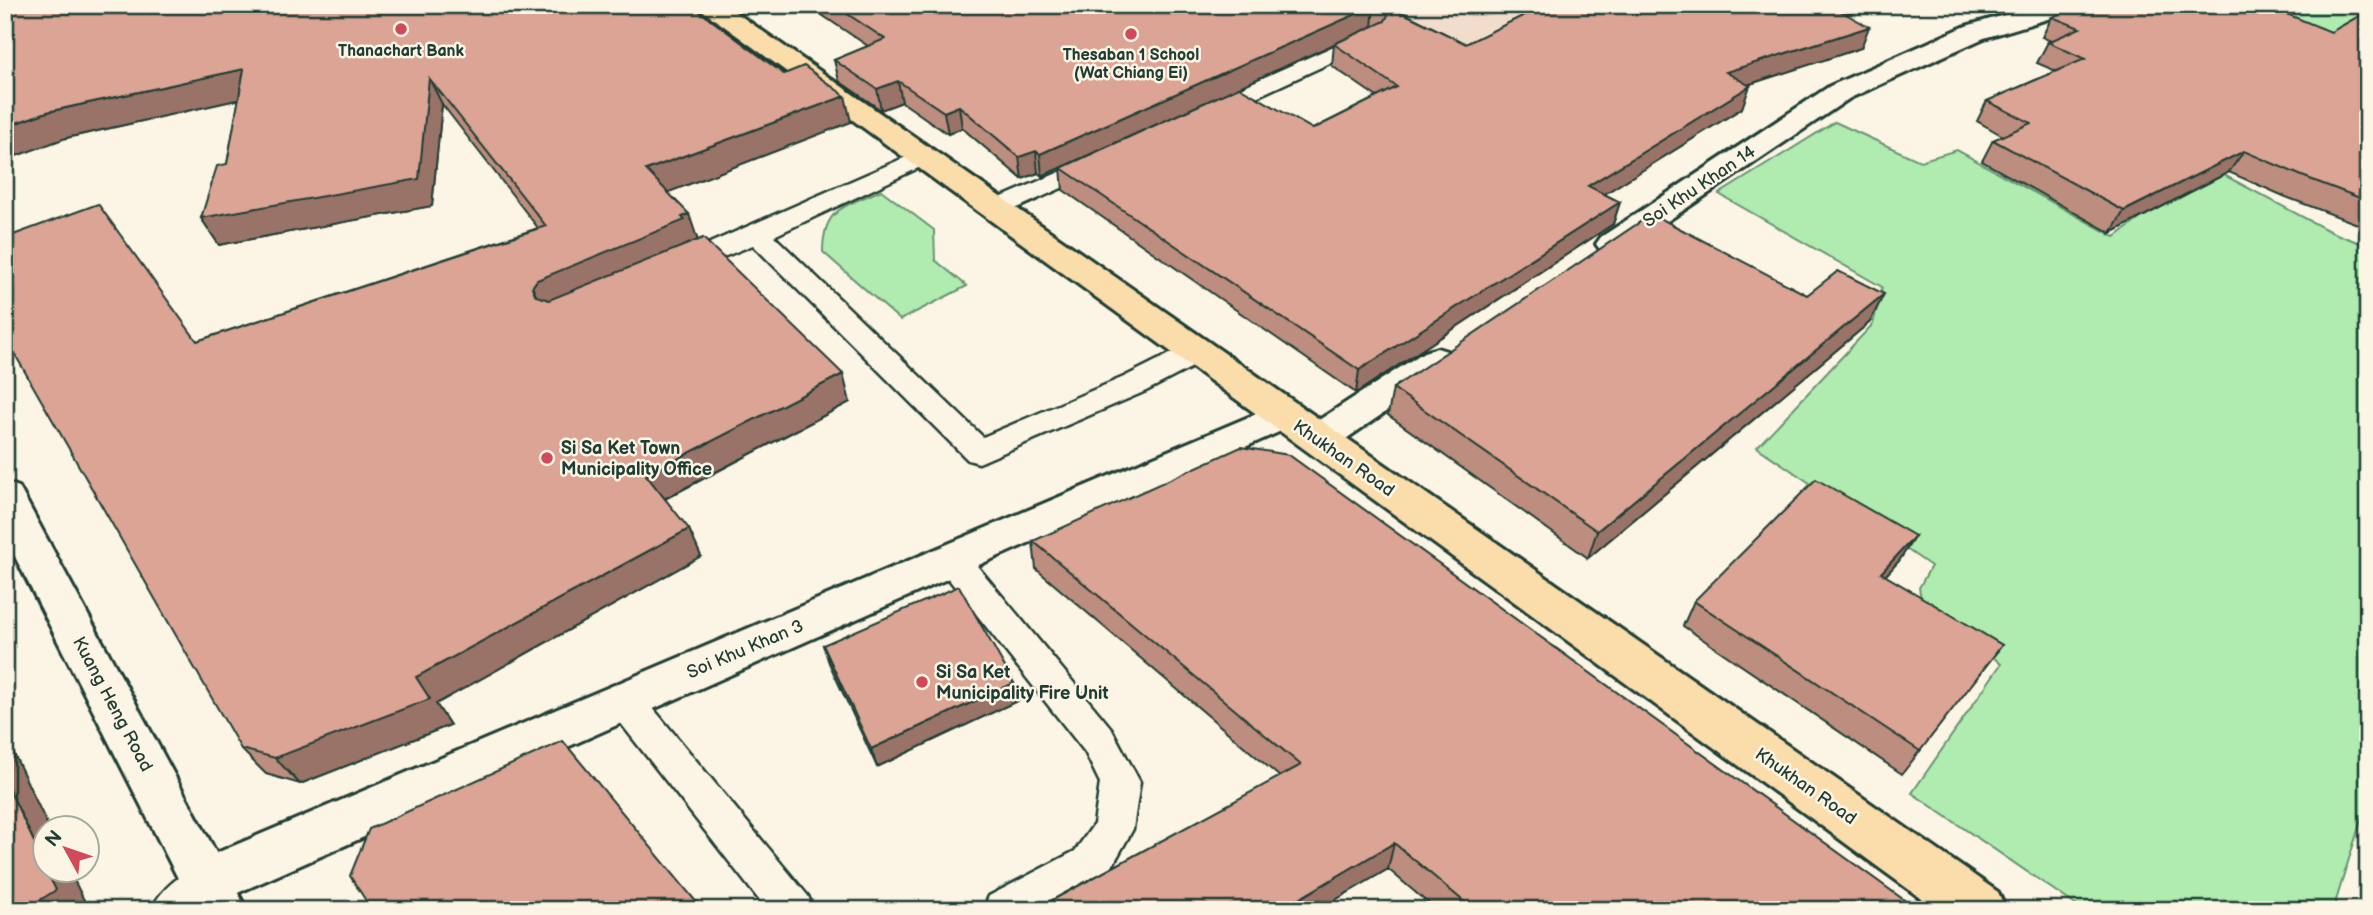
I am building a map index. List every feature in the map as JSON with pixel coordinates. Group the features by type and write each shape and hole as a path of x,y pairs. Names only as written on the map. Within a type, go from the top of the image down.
{"main road":[{"name":"Khukhan Road","path":"708,5 1980,910"}],"street":[{"name":"Soi Khu Khan 14","path":"1585,262 1840,92 1975,32 2069,5"},
{"path":"1301,427 1457,346"},
{"name":"Soi Khu Khan 3","path":"213,896 625,701 952,559 1301,427"},
{"name":"Kuang Heng Road","path":"9,515 213,896"}],"lane":[{"path":"1184,122 1373,35"},
{"path":"995,209 1121,151"},
{"path":"659,275 757,234 922,157"},
{"path":"757,234 979,452 1135,384 1196,353"},
{"path":"952,559 1098,740 1120,782 1113,829 1090,865 1004,910"},
{"path":"625,701 793,910"},
{"path":"172,910 213,896"}],"shaded area":[{"path":"1352,5 1574,5 1462,63"}],"green space":[{"path":"2201,5 2368,5 2368,11 2338,28 2368,56"},
{"path":"1835,122 1920,161 1957,150 2115,237 2209,167 2331,232 2368,246 2368,798 2333,910 2083,910 1912,793 2001,664 1973,640 1924,613 1919,588 1931,566 1757,447 1873,324 1882,287 1719,194"},
{"path":"881,190 934,230 935,260 967,286 900,320 823,252 827,226 838,210"}],"building":[{"path":"5,5 691,5 784,74 804,66 845,96 646,170 689,214 682,217 685,220 537,280 532,287 536,296 549,300 703,238 843,374 646,475 689,529 416,677 430,699 275,758 241,749 5,337 5,238 98,204 197,341 546,226 429,78 419,179 201,218 217,166 227,164 244,69 47,112 5,127"},
{"path":"834,5 1387,5 1466,44 1545,5 1830,5 1869,27 1726,72 1750,86 1588,186 1620,202 1359,370 1061,168 1239,87 1313,129 1397,87 1334,44 1385,21 1389,13 1384,7 1374,6 1040,154 1036,151 1019,157 959,106 944,112 898,81 877,89 834,60 885,39"},
{"path":"2080,5 2238,5 2258,15 2272,8 2331,32 2368,11 2368,201 2244,151 2124,211 1993,140 2031,123 1987,101 2085,59 2048,42 2080,28 2052,17"},
{"path":"1652,214 1807,295 1838,271 1884,294 1597,531 1393,388"},
{"path":"1241,447 1289,455 1918,910 1474,910 1394,843 1280,910 1034,910 1301,765 1033,541"},
{"path":"1816,479 1915,536 1881,573 2002,645 1920,751 1694,601"},
{"name":"Si Sa Ket Municipality Fire Unit","path":"959,586 1014,683 871,749 823,645"},
{"path":"563,741 703,910 372,910 350,876 369,829"},
{"path":"5,781 32,838 32,884 53,884 56,890 24,910 5,910"}],"place":[{"name":"Thanachart Bank","path":"401,29"},
{"name":"Thesaban 1 School (Wat Chiang Ei)","path":"1131,34"},
{"name":"Si Sa Ket Town Municipality Office","path":"547,458"},
{"name":"Si Sa Ket Municipality Fire Unit","path":"922,682"}]}
